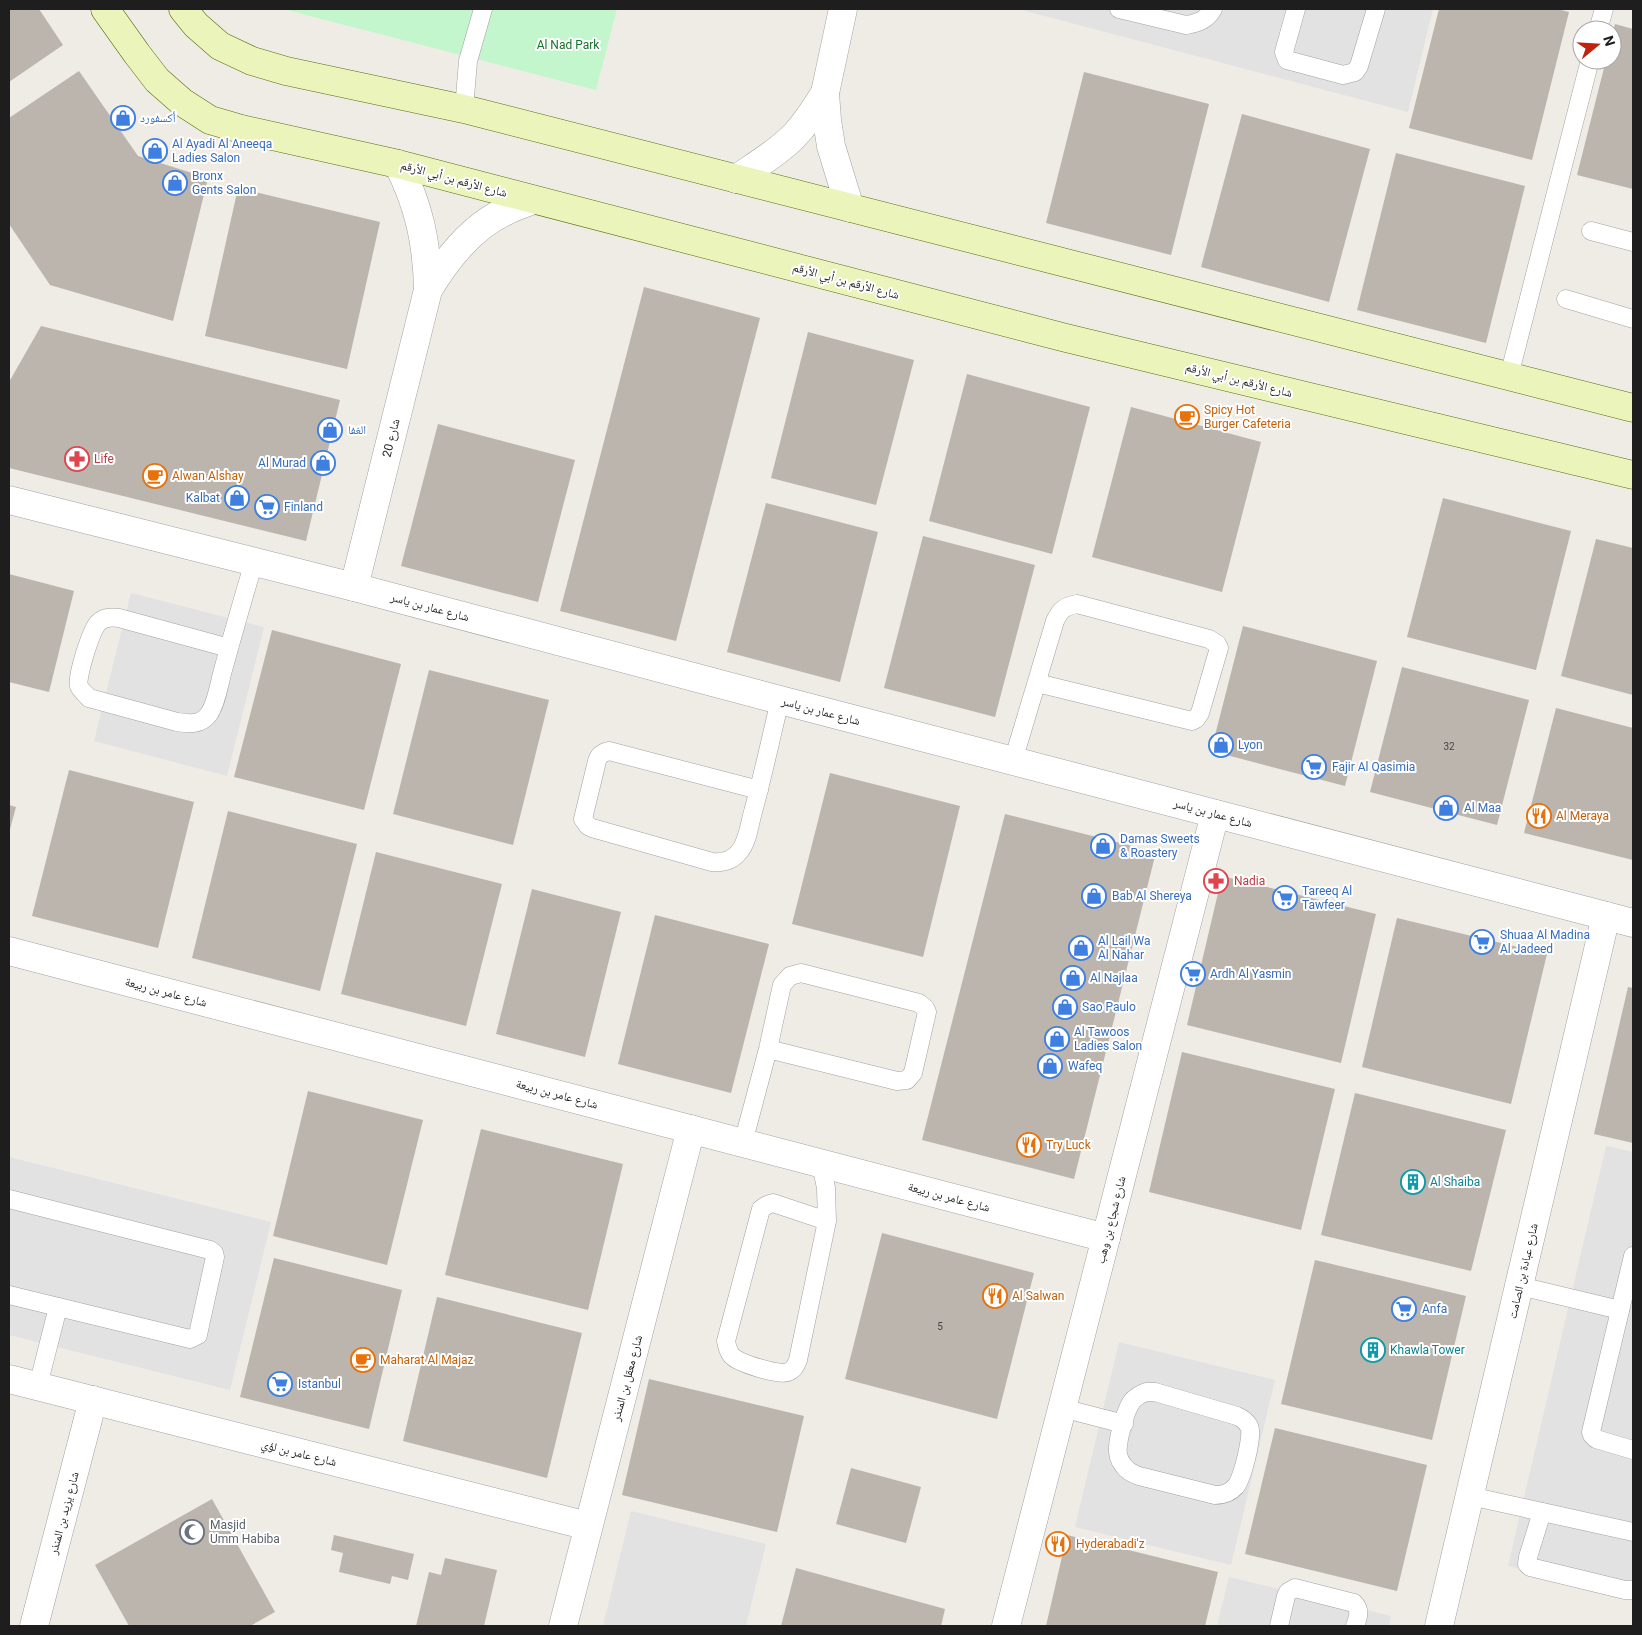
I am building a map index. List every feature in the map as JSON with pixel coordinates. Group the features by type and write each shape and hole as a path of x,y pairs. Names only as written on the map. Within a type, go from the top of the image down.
{"street":[{"name":"شارع الأرقم بن أبي الأرقم","path":"106,9 136,54 157,80 182,102 210,120 240,129 398,164 1066,338 1633,475"},
{"path":"843,9 825,93 831,146 850,208"},
{"path":"193,14 220,46 252,61 286,71 464,109 1633,408"},
{"path":"736,179 771,156 792,138 810,117 825,93"},
{"name":"شارع 20","path":"354,587 428,290 424,240 410,188 398,164"},
{"name":"شارع 20","path":"428,290 441,268 475,231 502,212 533,200"},
{"name":"شارع عمار بن ياسر","path":"9,500 354,587 1633,923"},
{"name":"شارع شجاع بن وهب","path":"1006,1626 1215,814"},
{"name":"شارع عبادة بن الصامت","path":"1439,1626 1606,916"},
{"name":"شارع عامر بن ربيعة","path":"9,951 1106,1238"},
{"name":"شارع معقل بن المنذر","path":"563,1626 691,1129"},
{"name":"شارع عامر بن لؤي","path":"9,1379 588,1526"},
{"name":"شارع يزيد بن المنذر","path":"34,1626 93,1400"}],"lane":[{"path":"464,109 468,61 483,9"},
{"path":"1119,9 1186,25 1196,24 1205,19 1213,9"},
{"path":"1296,9 1284,52 1287,60 1343,75 1355,72 1376,9"},
{"path":"1509,376 1587,70"},
{"path":"1591,231 1633,242"},
{"path":"1566,299 1633,319"},
{"path":"229,648 119,618 104,618 94,630 78,677 79,686 90,698 177,722 188,724 199,722 208,715 213,705 254,562"},
{"path":"1014,761 1055,621 1059,612 1067,606 1077,604 1209,639 1217,644 1218,648 1200,713 1196,720 1192,721 1037,683"},
{"path":"759,790 609,751 603,752 597,761 584,819 588,826 592,828 712,862 722,863 731,859 739,853 744,844 759,790 780,700"},
{"path":"743,1143 768,1049 782,985 785,980 795,974 801,974 919,1003 927,1012 913,1073 907,1080 897,1081 768,1049"},
{"path":"821,1164 826,1188 827,1220 795,1367 789,1372 776,1373 732,1356 726,1341 761,1209 774,1203 827,1220"},
{"path":"9,1199 210,1250 214,1252 215,1257 200,1330 198,1335 190,1339 9,1295"},
{"path":"1633,1256 1591,1432 1596,1439 1633,1450"},
{"path":"1520,1286 1620,1310"},
{"path":"38,1386 58,1307"},
{"path":"1146,1392 1155,1392 1244,1419 1249,1426 1251,1434 1239,1480 1231,1492 1215,1496 1130,1473 1123,1466 1119,1456 1118,1447 1124,1424 1128,1407 1139,1395 1146,1392"},
{"path":"1062,1408 1124,1424"},
{"path":"1470,1496 1633,1532"},
{"path":"1542,1512 1528,1557 1527,1564 1530,1567 1625,1590 1633,1590"},
{"path":"1279,1626 1286,1596 1288,1592 1295,1588 1354,1603 1359,1611 1355,1626"}],"green space":[{"name":"Al Nad Park","path":"283,9 617,9 596,90"}],"shaded area":[{"path":"1018,9 1433,9 1408,112"},
{"path":"131,593 264,627 227,776 94,741"},
{"path":"1606,1146 1633,1152 1633,1596 1508,1566"},
{"path":"9,1157 271,1222 230,1390 9,1335"},
{"path":"1119,1342 1275,1380 1231,1565 1075,1527"},
{"path":"631,1511 766,1544 746,1626 603,1626"},
{"path":"1229,1577 1391,1616 1389,1626 1217,1626"}],"building":[{"path":"9,9 39,9 63,45 9,82"},
{"path":"1439,9 1557,9 1569,12 1532,160 1409,128"},
{"path":"1622,26 1633,29 1633,189 1577,175 1603,70 1622,70"},
{"path":"79,71 138,156 208,178 173,321 50,285 9,224 9,118"},
{"path":"1084,72 1209,104 1171,255 1046,223"},
{"path":"1242,114 1370,149 1329,302 1201,267"},
{"path":"1396,153 1525,186 1486,343 1357,310"},
{"path":"238,188 380,222 347,369 205,336"},
{"path":"644,287 760,318 676,641 560,611"},
{"path":"41,326 340,400 306,541 9,468 9,382"},
{"path":"808,332 914,360 876,505 771,478"},
{"path":"967,374 1090,407 1052,554 929,521"},
{"path":"1131,407 1261,442 1222,592 1092,557"},
{"path":"438,424 575,460 538,602 401,566"},
{"path":"1443,498 1571,531 1536,670 1407,637"},
{"path":"766,503 878,532 840,682 727,652"},
{"path":"923,536 1035,565 995,717 884,688"},
{"path":"1596,539 1633,548 1633,695 1561,676"},
{"path":"9,574 74,591 49,692 9,682"},
{"path":"1243,626 1377,661 1345,786 1211,751"},
{"path":"272,630 401,664 364,810 234,777"},
{"path":"1402,667 1529,700 1497,825 1370,792"},
{"path":"429,670 549,700 513,845 393,814"},
{"path":"1556,708 1633,728 1633,860 1524,833"},
{"path":"69,770 194,802 158,948 32,916"},
{"path":"830,773 960,806 923,957 792,924"},
{"path":"9,805 16,807 9,833"},
{"path":"228,811 357,844 320,991 192,958"},
{"path":"1005,814 1156,852 1074,1179 922,1140"},
{"path":"376,852 502,884 466,1026 341,994"},
{"path":"1222,876 1376,914 1341,1063 1187,1025"},
{"path":"532,889 621,912 585,1057 496,1034"},
{"path":"655,915 769,944 731,1093 618,1064"},
{"path":"1397,918 1547,954 1511,1104 1362,1067"},
{"path":"1628,987 1633,988 1633,1143 1594,1134"},
{"path":"1182,1052 1335,1089 1301,1230 1149,1192"},
{"path":"308,1091 423,1120 387,1265 273,1236"},
{"name":"Al Shaiba","path":"1355,1093 1506,1130 1471,1271 1321,1235"},
{"path":"481,1129 623,1164 588,1310 445,1275"},
{"path":"882,1233 1034,1273 997,1419 845,1379"},
{"path":"274,1258 402,1290 369,1429 240,1397"},
{"name":"Khawla Tower","path":"1315,1260 1466,1296 1432,1440 1281,1404"},
{"path":"437,1297 582,1333 547,1478 403,1441"},
{"path":"649,1379 804,1416 777,1532 622,1495"},
{"path":"1275,1428 1427,1465 1397,1591 1245,1554"},
{"path":"851,1468 921,1487 906,1543 836,1524"},
{"name":"Masjid Umm Habiba","path":"212,1499 275,1612 253,1626 129,1626 95,1565"},
{"path":"334,1535 414,1554 408,1580 392,1576 390,1584 339,1572 343,1553 331,1550"},
{"path":"1067,1535 1218,1572 1205,1626 1046,1626"},
{"path":"445,1558 497,1570 484,1626 416,1626 429,1572 441,1575"},
{"path":"796,1568 945,1609 941,1626 781,1626"}],"place":[{"name":"أكسفورد","path":"123,118"},
{"name":"Al Ayadi Al Aneeqa Ladies Salon","path":"155,151"},
{"name":"Bronx Gents Salon","path":"175,183"},
{"name":"Spicy Hot Burger Cafeteria","path":"1187,417"},
{"name":"الغفا","path":"330,430"},
{"name":"Life","path":"77,459"},
{"name":"Al Murad","path":"323,463"},
{"name":"Alwan Alshay","path":"155,476"},
{"name":"Kalbat","path":"237,498"},
{"name":"Finland","path":"267,507"},
{"name":"Lyon","path":"1221,745"},
{"name":"Fajir Al Qasimia","path":"1314,767"},
{"name":"Al Maa","path":"1446,808"},
{"name":"Al Meraya","path":"1539,816"},
{"name":"Damas Sweets & Roastery","path":"1103,846"},
{"name":"Nadia","path":"1216,881"},
{"name":"Bab Al Shereya","path":"1094,896"},
{"name":"Tareeq Al Tawfeer","path":"1285,898"},
{"name":"Shuaa Al Madina Al Jadeed","path":"1482,942"},
{"name":"Al Lail Wa Al Nahar","path":"1081,948"},
{"name":"Ardh Al Yasmin","path":"1193,974"},
{"name":"Al Najlaa","path":"1073,978"},
{"name":"Sao Paulo","path":"1065,1007"},
{"name":"Al Tawoos Ladies Salon","path":"1057,1039"},
{"name":"Wafeq","path":"1050,1066"},
{"name":"Try Luck","path":"1029,1145"},
{"name":"Al Shaiba","path":"1413,1182"},
{"name":"Al Salwan","path":"995,1296"},
{"name":"Anfa","path":"1404,1309"},
{"name":"Khawla Tower","path":"1373,1350"},
{"name":"Maharat Al Majaz","path":"363,1360"},
{"name":"Istanbul","path":"280,1384"},
{"name":"Masjid Umm Habiba","path":"192,1532"},
{"name":"Hyderabadi'z","path":"1058,1544"}]}
